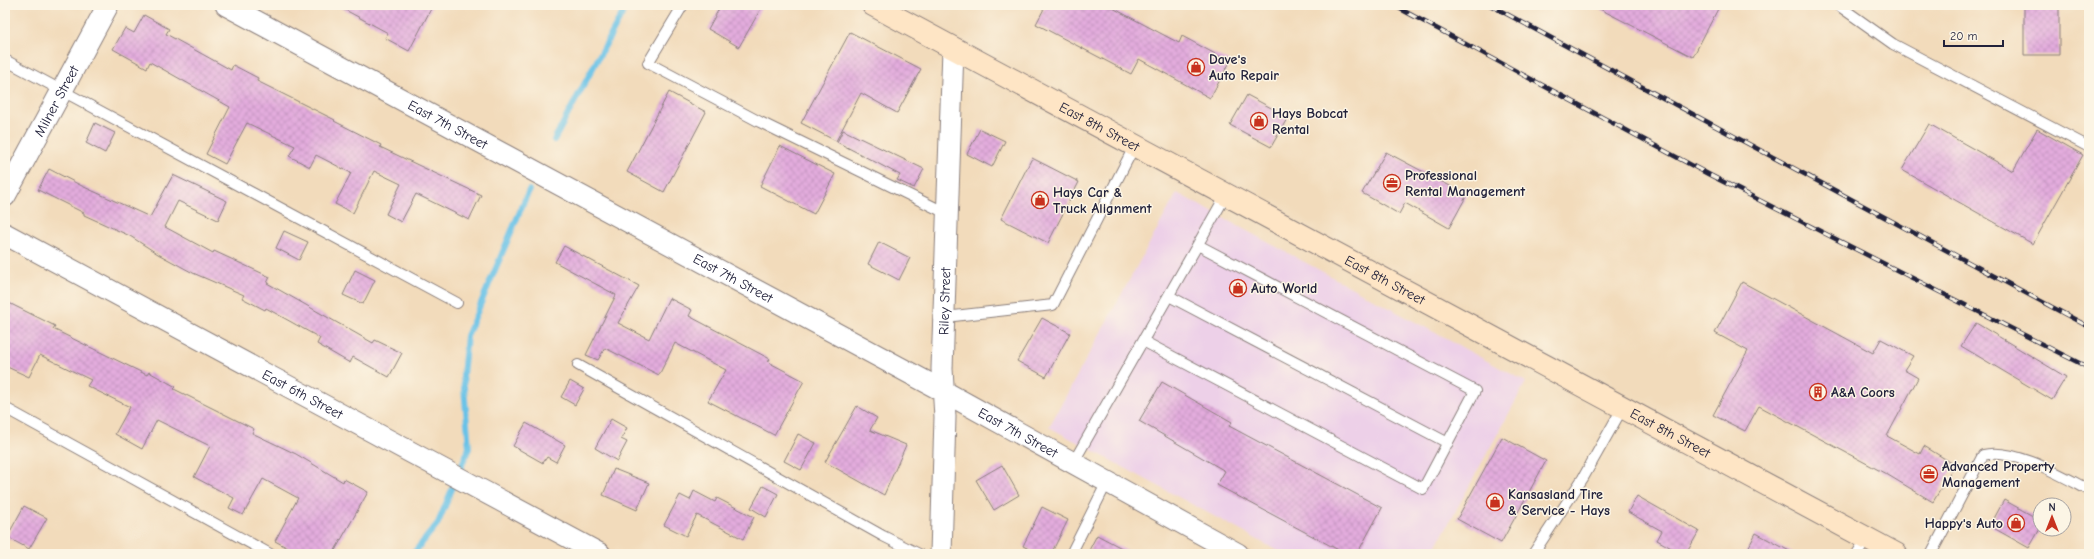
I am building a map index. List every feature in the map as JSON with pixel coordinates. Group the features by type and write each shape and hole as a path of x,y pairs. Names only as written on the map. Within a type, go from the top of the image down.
{"main road":[{"name":"East 8th Street","path":"873,5 1623,407 1862,546 1896,554"}],"street":[{"name":"Milner Street","path":"5,196 63,91 108,5"},
{"name":"East 7th Street","path":"226,5 943,391 1238,554"},
{"name":"Riley Street","path":"941,554 945,417 942,369 945,317 953,49"},
{"name":"East 6th Street","path":"5,234 600,554"}],"lane":[{"path":"682,5 648,63 760,122 948,214"},
{"path":"1838,5 1893,44 2089,147"},
{"path":"5,60 457,303"},
{"path":"945,317 1053,305 1135,145"},
{"path":"1073,463 1226,195"},
{"path":"1143,341 1423,489 1475,391 1198,245"},
{"path":"1168,296 1448,443"},
{"path":"578,365 883,536 919,554"},
{"path":"1533,554 1583,478 1623,407"},
{"path":"5,408 270,554"},
{"path":"1931,554 1983,455 1994,452 2043,466 2089,490"},
{"path":"1071,554 1107,482"}],"shaded area":[{"name":"Auto World","path":"1177,193 1526,382 1432,554 1284,554 1049,427"}],"building":[{"path":"336,5 433,5 409,51 385,38 388,33"},
{"path":"721,5 763,5 739,47 708,29"},
{"path":"1046,5 1107,5 1179,43 1182,36 1230,62 1210,98 1139,59 1131,74 1036,24"},
{"path":"1592,5 1720,5 1693,57"},
{"path":"2024,5 2059,5 2059,55 2024,55"},
{"path":"144,15 169,29 166,34 231,70 233,65 258,78 257,81 335,120 334,121 381,145 380,147 481,195 469,220 416,194 401,222 386,214 401,184 374,171 353,213 335,204 351,173 316,155 310,167 289,156 295,146 247,123 225,164 206,154 230,107 150,62 147,68 113,49 125,28 134,33"},
{"path":"850,32 921,69 897,113 861,93 836,141 801,123"},
{"path":"669,92 706,112 664,192 627,172"},
{"name":"Hays Bobcat Rental","path":"1247,95 1288,117 1271,147 1230,125"},
{"path":"95,123 115,133 105,153 86,143"},
{"path":"1929,124 2013,171 2037,129 2083,155 2033,244 1902,170"},
{"path":"980,129 1005,141 992,167 967,154"},
{"path":"843,130 924,169 914,188 897,180 900,175 837,142"},
{"path":"780,146 835,174 814,214 760,186"},
{"path":"1386,152 1467,195 1449,228 1405,203 1399,214 1362,193"},
{"name":"Hays Car & Truck Alignment","path":"1032,158 1079,182 1048,243 1001,219"},
{"path":"49,169 150,217 173,175 227,201 218,220 178,201 165,227 213,253 214,251 270,277 267,283 373,343 375,340 402,353 389,377 353,357 350,363 317,344 320,338 266,308 265,310 242,298 244,295 193,273 158,254 130,236 84,215 84,213 38,190"},
{"path":"284,231 308,242 299,260 276,248"},
{"path":"879,242 910,258 899,280 868,264"},
{"path":"564,246 639,286 618,323 649,339 669,298 692,310 689,316 770,359 768,362 804,381 774,435 708,401 726,370 675,343 659,375 605,348 598,360 586,355 616,295 555,262"},
{"path":"355,270 375,280 363,304 343,295"},
{"name":"A&A Coors","path":"1742,282 1873,353 1881,339 1913,356 1904,370 1918,378 1887,436 1920,454 1924,446 1955,465 1933,502 1888,475 1759,406 1745,431 1713,415 1748,351 1715,333"},
{"path":"5,301 55,326 53,329 147,375 149,372 176,387 174,389 254,429 252,433 296,454 343,482 344,479 368,492 333,554 299,554 275,541 298,498 263,479 243,515 229,508 234,498 194,477 210,446 157,420 142,449 115,434 130,407 87,386 91,380 40,355 29,377 5,366"},
{"path":"1042,318 1070,333 1046,377 1017,361"},
{"path":"1976,323 2066,377 2052,400 1961,346"},
{"path":"570,381 584,389 575,405 561,397"},
{"path":"1162,382 1232,422 1229,426 1382,508 1357,554 1346,554 1217,485 1225,471 1139,421"},
{"path":"857,406 877,418 870,430 906,445 884,495 825,462"},
{"path":"611,419 627,428 621,439 627,442 617,461 595,448"},
{"path":"526,423 565,445 556,462 547,457 543,463 513,446"},
{"path":"798,434 816,443 801,470 784,461"},
{"name":"Kansasland Tire & Service - Hays","path":"1502,437 1546,461 1501,543 1457,519"},
{"path":"1002,465 1019,495 994,510 976,480"},
{"path":"614,469 649,483 637,510 603,495"},
{"path":"763,486 778,494 766,517 751,508"},
{"path":"694,491 715,502 717,498 754,517 743,539 697,515 686,536 664,525 680,495 690,500"},
{"path":"1637,496 1699,531 1686,554 1682,554 1657,540 1662,531 1628,512"},
{"name":"Happy's Auto","path":"2004,500 2032,516 2032,537 2035,537 2029,548 1990,526"},
{"path":"24,506 47,518 29,549 7,537"},
{"path":"1042,507 1068,520 1051,554 1038,554 1023,546"},
{"path":"1756,533 1795,554 1745,554"},
{"path":"1097,535 1133,554 1087,554"}],"waterway":[{"path":"554,140 627,5"},
{"path":"413,554 438,523 469,448 463,375 467,336 529,190"}],"railway":[{"path":"1393,5 1708,174 2089,368"},
{"path":"1490,5 2089,327"}],"place":[{"name":"Dave's Auto Repair","path":"1196,67"},
{"name":"Hays Bobcat Rental","path":"1259,121"},
{"name":"Professional Rental Management","path":"1392,183"},
{"name":"Hays Car & Truck Alignment","path":"1040,200"},
{"name":"Auto World","path":"1238,288"},
{"name":"A&A Coors","path":"1818,392"},
{"name":"Advanced Property Management","path":"1929,474"},
{"name":"Kansasland Tire & Service - Hays","path":"1495,502"},
{"name":"Happy's Auto","path":"2016,523"}]}
